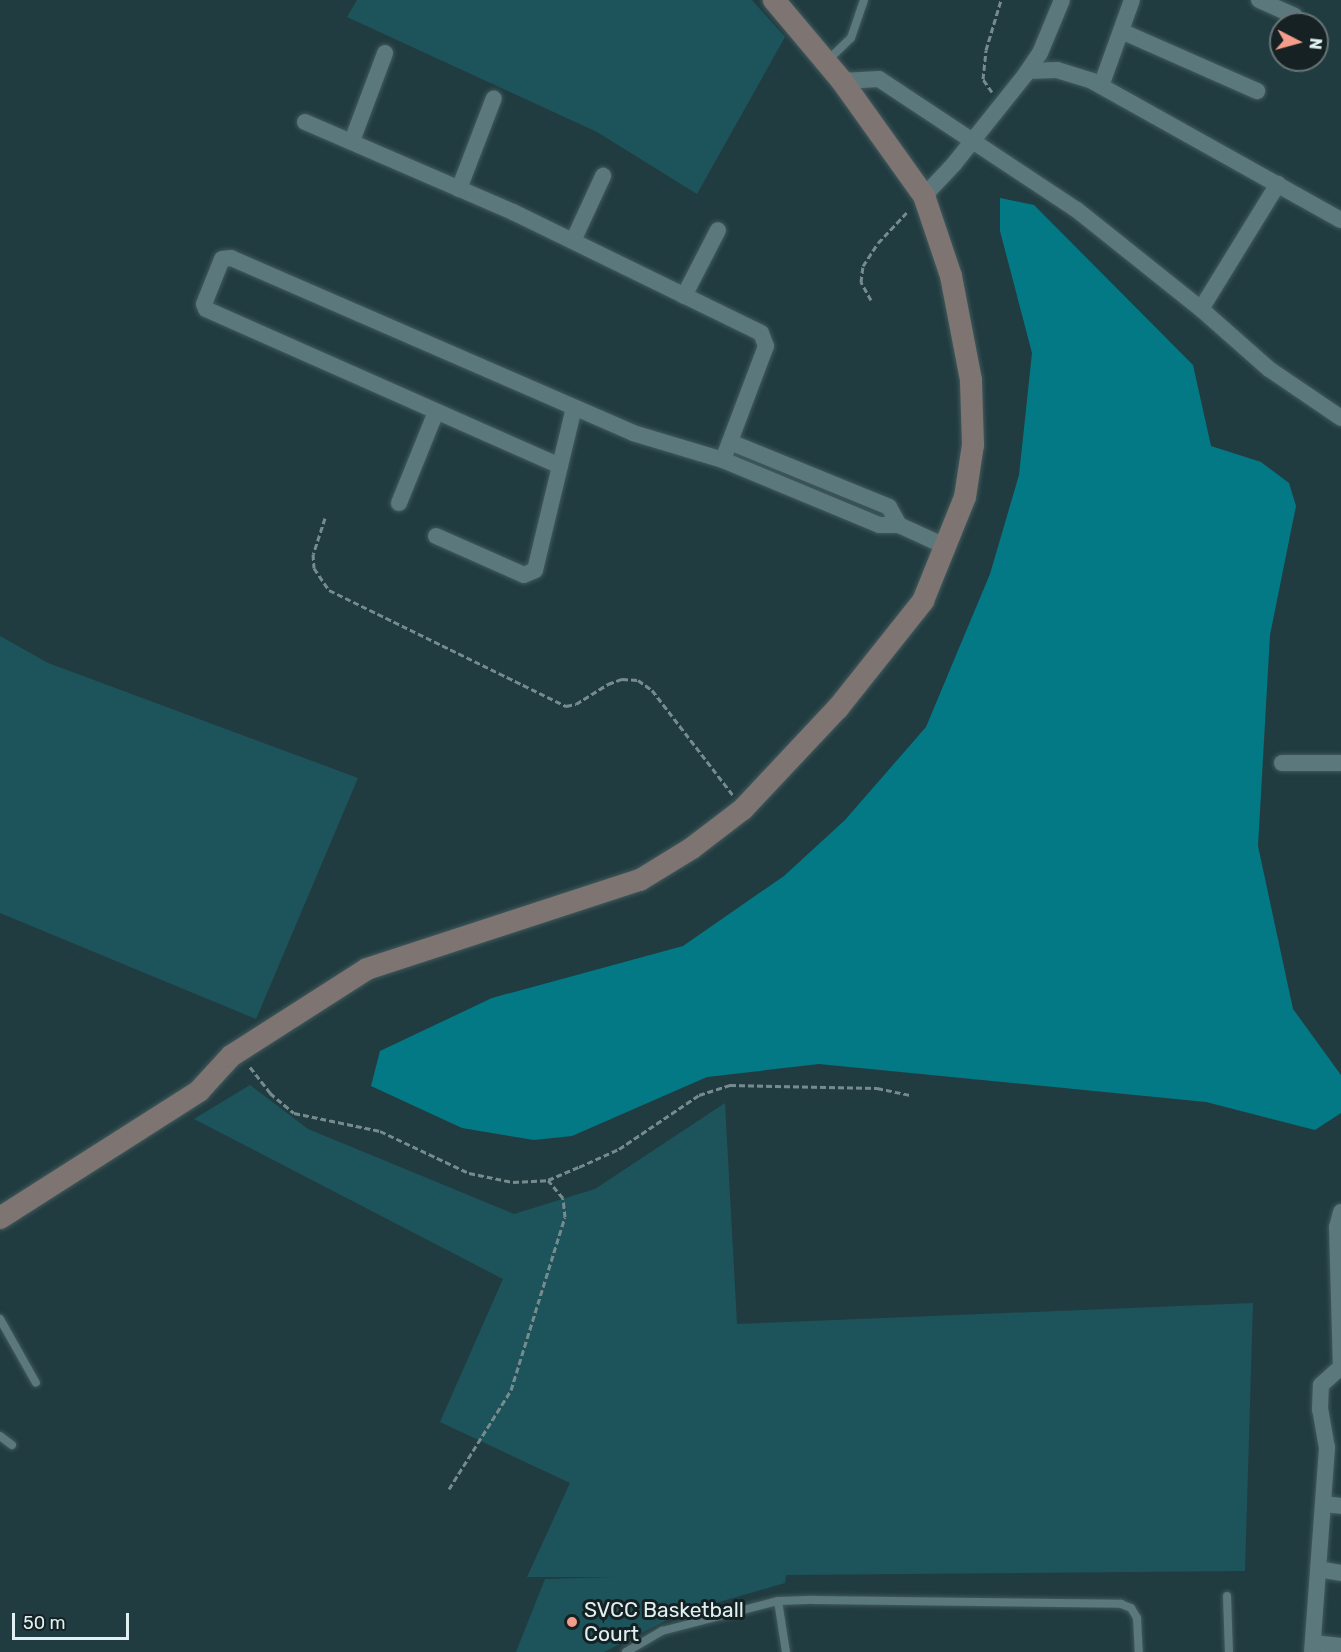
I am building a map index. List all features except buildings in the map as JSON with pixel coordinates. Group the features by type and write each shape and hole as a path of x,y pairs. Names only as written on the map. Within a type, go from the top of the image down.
{"street":[{"path":"0,1218 199,1091 207,1079 237,1052 367,969 640,880 692,848 743,809 838,708 923,601 947,547 965,498 973,445 971,380 951,276 923,198 827,61 774,0"},
{"path":"923,198 972,143 1028,71 1045,44 1062,0"},
{"path":"1101,86 1132,0"},
{"path":"1259,0 1286,12"},
{"path":"1121,31 1257,91"},
{"path":"352,141 385,53"},
{"path":"1028,71 1058,70 1101,86 1341,220"},
{"path":"842,81 879,79 972,143 1077,210 1201,309 1269,369 1341,418"},
{"path":"459,189 494,98"},
{"path":"305,122 573,241 765,339 766,346 723,460"},
{"path":"573,241 603,176"},
{"path":"1201,309 1278,184"},
{"path":"684,296 718,230"},
{"path":"560,466 206,309 204,304 222,259 231,258 633,433 723,460 879,525 899,525 947,547"},
{"path":"436,537 524,575 531,574 535,570 574,408"},
{"path":"399,503 436,412"},
{"path":"730,442 889,507 899,525"},
{"path":"1282,764 1341,763"},
{"path":"0,1201 194,1082 207,1079"},
{"path":"1341,1212 1339,1235 1340,1369 1321,1385 1320,1410 1334,1448 1323,1504 1312,1648 1341,1646"},
{"path":"1323,1504 1341,1506"},
{"path":"1318,1569 1341,1573"}],"lane":[{"path":"827,61 851,38 864,0"},
{"path":"0,1319 36,1383"},
{"path":"0,1436 12,1445"},
{"path":"1227,1596 1229,1652"},
{"path":"778,1601 786,1652"},
{"path":"626,1652 662,1631 778,1601 1121,1605 1131,1608 1137,1618 1139,1652"}],"path":[{"path":"1001,0 986,50 983,80 1002,105"},
{"path":"871,300 861,282 863,266 898,220 923,198"},
{"path":"325,518 313,554 314,568 329,590 566,706 576,704 608,684 638,680 652,690 743,809"},
{"path":"237,1052 270,1093 294,1113 380,1131 436,1159 489,1179 548,1180 619,1149 699,1095 730,1085 877,1088 909,1095"},
{"path":"449,1489 511,1390 565,1217 563,1198 548,1180"}],"shaded area":[{"path":"357,0 752,0 785,37 697,194 597,132 347,17"},
{"path":"1000,198 1034,205 1193,365 1211,446 1261,462 1289,483 1296,506 1270,635 1258,846 1293,1009 1341,1075 1341,1113 1315,1130 1206,1102 819,1064 707,1077 572,1136 534,1140 462,1128 371,1086 380,1051 492,998 683,946 784,876 845,820 926,727 990,574 1019,475 1032,353 1000,231"},
{"path":"0,636 48,663 358,778 256,1019 0,913"},
{"path":"250,1085 308,1129 514,1214 595,1189 725,1103 737,1324 1253,1303 1245,1571 786,1575 785,1583 681,1613 604,1652 516,1652 545,1579 617,1577 527,1577 570,1483 440,1422 503,1279 194,1119"}],"place":[{"name":"SVCC Basketball Court","path":"572,1622"}]}
